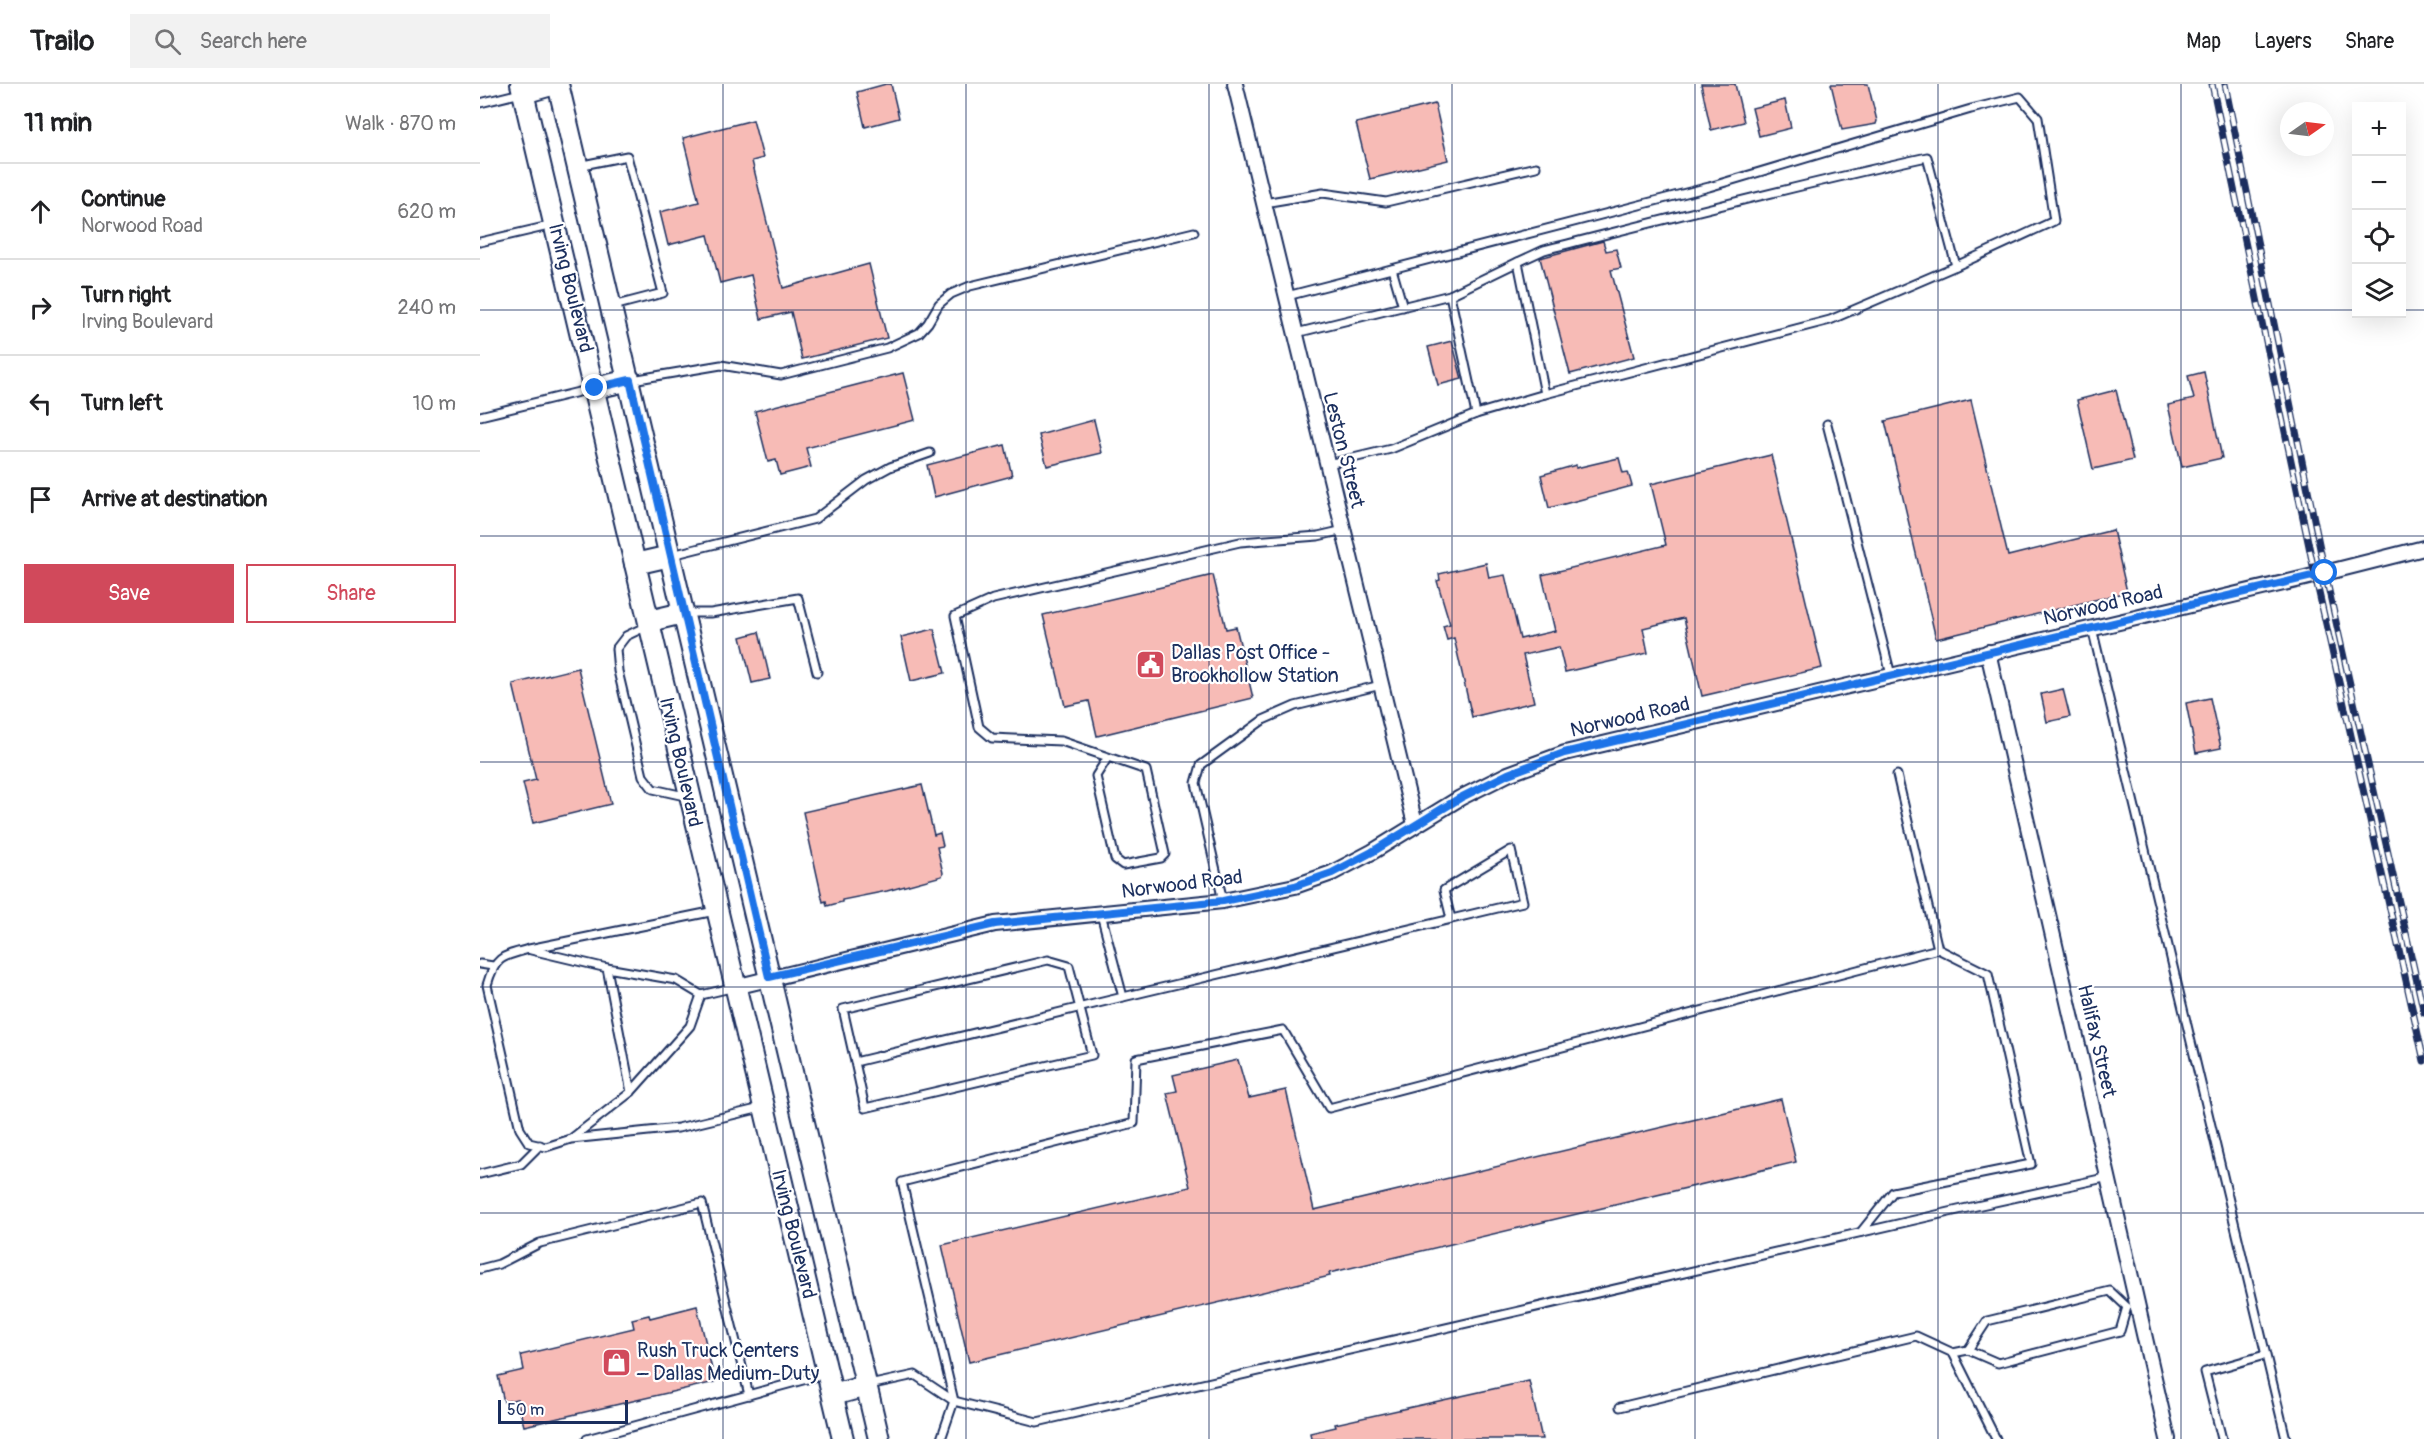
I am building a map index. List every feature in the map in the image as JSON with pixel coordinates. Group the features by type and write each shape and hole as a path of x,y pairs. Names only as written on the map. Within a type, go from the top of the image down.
{"main road":[{"path":"522,88 557,84"},
{"name":"Irving Boulevard","path":"557,84 630,380 879,1439"},
{"name":"Irving Boulevard","path":"522,88 843,1439"},
{"path":"595,388 630,380"},
{"path":"635,564 670,556"},
{"path":"649,623 683,613"},
{"path":"833,1395 866,1386"}],"street":[{"name":"Leston Street","path":"1235,84 1415,824"},
{"name":"Norwood Road","path":"735,987 995,924 1223,901 1295,886 1332,873 1372,852 1460,798 1508,774 1564,753 2424,548"},
{"name":"Halifax Street","path":"1988,652 2109,1177 2133,1305 2168,1439"}],"lane":[{"path":"480,103 522,88"},
{"path":"1287,296 1709,187 1971,109 2020,98 2038,118 2054,221 1830,320 1545,394 1476,414 1391,449 1328,464"},
{"path":"578,166 627,156 663,293 612,306"},
{"path":"1296,333 1450,295 1544,250 1720,205 1927,157 1956,266"},
{"path":"1264,203 1323,193 1386,202 1536,167"},
{"path":"480,242 555,225"},
{"path":"630,380 721,365 781,375 816,367 887,348 919,333 939,304 951,294 970,286 1194,232"},
{"path":"1518,262 1545,394"},
{"path":"1392,268 1403,307"},
{"path":"1450,295 1476,414"},
{"path":"480,416 595,388"},
{"path":"1827,424 1891,675"},
{"path":"670,556 815,519 866,480 890,467 930,453"},
{"path":"1107,757 1096,776 1115,860 1123,865 1161,858 1165,854 1146,770 1061,741 992,738 979,728 955,616 993,599 1220,546 1240,542 1318,536 1344,530"},
{"path":"683,613 711,614 798,598 817,672"},
{"path":"649,623 627,636 616,649 620,682 643,776 653,789 690,798"},
{"path":"2092,628 2286,1439"},
{"path":"1223,901 1196,783 1201,765 1263,720 1295,706 1381,685"},
{"path":"1897,775 1938,949"},
{"path":"855,1062 1523,902 1510,850 1444,890 1451,919"},
{"path":"716,911 529,949 503,956 492,966 488,984 520,1129 529,1143 546,1147 572,1139 678,1128 764,1108"},
{"path":"1101,914 1123,997"},
{"path":"529,949 607,968 676,980 701,995 735,987"},
{"path":"940,1439 954,1401 902,1182 1134,1123 1136,1059 1283,1030 1329,1108 1938,949 1988,974 2031,1164 1893,1192 1861,1232"},
{"path":"1047,960 1069,966 1092,1055 865,1108 855,1062 843,1009 1047,960"},
{"path":"480,964 492,966"},
{"path":"607,968 631,1092"},
{"path":"572,1139 631,1092 690,1026 701,995"},
{"path":"480,1174 520,1164 540,1145"},
{"path":"866,1386 915,1375 954,1401 1037,1422 2109,1177"},
{"path":"480,1269 499,1264 540,1243 702,1203 749,1395"},
{"path":"1620,1407 1916,1336 1953,1353 1968,1350 1998,1363 2120,1331 2133,1305 2110,1291 1988,1321 1968,1350"},
{"path":"1953,1353 1996,1439"},
{"path":"2222,1439 2205,1372 2265,1355"},
{"path":"587,1439 827,1373"}],"building":[{"path":"891,84 899,118 865,127 857,92"},
{"path":"1701,84 1735,84 1744,122 1711,130"},
{"path":"1831,84 1868,84 1876,124 1842,130"},
{"path":"1785,100 1791,128 1759,136 1752,108"},
{"path":"1435,104 1448,160 1370,179 1356,123"},
{"path":"753,120 763,158 752,161 783,288 869,264 887,338 802,359 791,312 761,319 751,275 720,283 708,235 668,245 660,212 699,202 683,138"},
{"path":"1603,241 1606,251 1616,249 1621,268 1611,270 1634,357 1570,374 1540,258"},
{"path":"1452,341 1462,379 1438,385 1428,347"},
{"path":"2204,372 2222,458 2182,467 2168,405 2194,399 2188,376"},
{"path":"903,373 915,420 806,448 811,467 780,475 776,460 768,462 755,411"},
{"path":"2116,390 2133,460 2093,469 2077,400"},
{"path":"1971,400 2008,556 2113,530 2127,592 1936,639 1885,421"},
{"path":"1094,420 1102,453 1047,466 1039,435"},
{"path":"1005,445 1012,476 934,497 927,465"},
{"path":"1771,455 1822,668 1702,696 1684,618 1643,628 1648,653 1565,672 1559,647 1523,655 1534,702 1472,717 1454,638 1447,640 1443,626 1450,624 1437,581 1440,580 1439,574 1486,563 1489,578 1505,575 1520,639 1555,631 1542,575 1666,545 1651,484"},
{"path":"1619,458 1623,473 1628,472 1632,486 1549,508 1541,475 1576,465 1576,468"},
{"name":"Dallas Post Office - Brookhollow Station","path":"1213,575 1226,629 1236,627 1253,698 1097,736 1089,701 1065,706 1043,615"},
{"path":"934,629 945,673 911,681 901,637"},
{"path":"759,632 770,679 752,683 741,637"},
{"path":"578,668 611,804 533,823 523,783 536,780 513,684"},
{"path":"2063,689 2070,717 2047,722 2041,694"},
{"path":"2210,698 2221,748 2196,753 2186,703"},
{"path":"922,785 934,835 940,833 943,846 937,847 942,876 842,900 842,902 827,906 826,901 823,902 803,812"},
{"path":"1238,1060 1249,1098 1286,1090 1314,1210 1781,1099 1796,1162 1329,1273 1330,1276 969,1362 942,1245 1190,1187 1167,1093 1177,1091 1173,1075"},
{"name":"Rush Truck Centers – Dallas Medium-Duty","path":"697,1306 715,1382 524,1426 517,1399 504,1402 498,1376 524,1370 521,1355 634,1328 632,1319 649,1315 650,1318"},
{"path":"1529,1381 1542,1439 1311,1439 1310,1433 1336,1427 1335,1424"}],"railway":[{"path":"2212,84 2315,575 2424,1061"},
{"path":"2225,84 2325,573 2424,1013"}],"place":[{"name":"Dallas Post Office - Brookhollow Station","path":"1150,664"},
{"name":"Rush Truck Centers – Dallas Medium-Duty","path":"616,1362"}],"route":[{"path":"595,388 630,380 769,977 995,924 1223,901 1295,886 1332,873 1372,852 1460,798 1508,774 1564,753 2325,573"}]}
